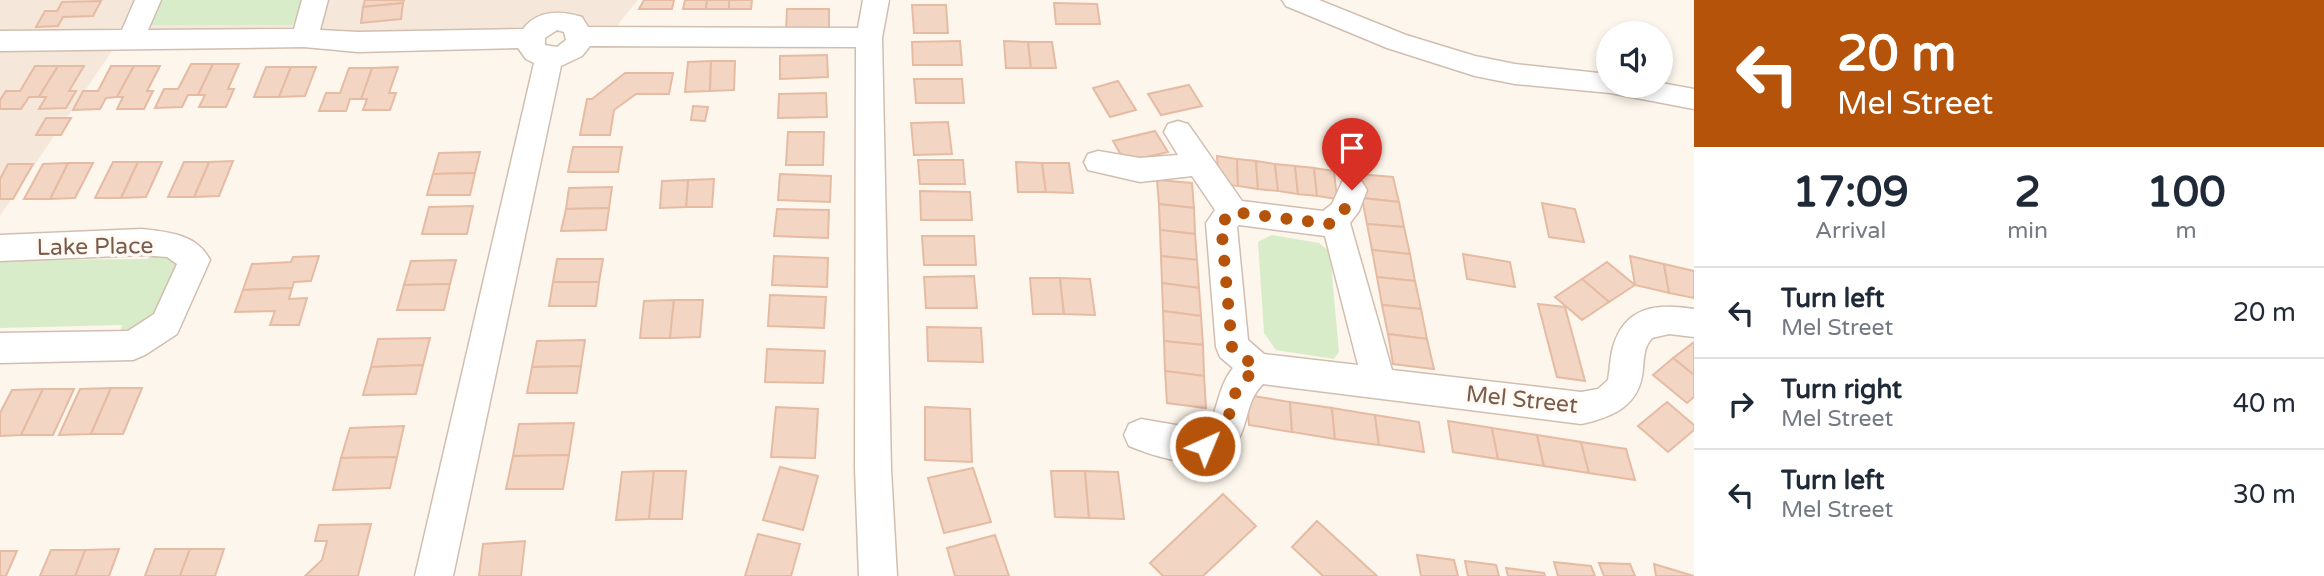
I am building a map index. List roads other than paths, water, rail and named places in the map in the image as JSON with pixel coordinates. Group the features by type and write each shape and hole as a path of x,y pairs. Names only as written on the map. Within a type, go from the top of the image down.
{"street":[{"path":"130,41 148,0"},
{"path":"304,38 315,0"},
{"path":"876,0 869,38 873,470 878,576"},
{"path":"1295,0 1356,26 1449,59 1504,72 1596,83"},
{"path":"434,576 539,48 540,27 560,11 581,36"},
{"path":"0,41 304,38 539,48 566,54 575,48 581,36"},
{"path":"581,36 869,38"},
{"path":"1673,95 1694,99"},
{"path":"1178,132 1197,164 1233,212 1329,224 1338,229 1379,382"},
{"path":"1098,162 1140,170 1197,164"},
{"path":"1329,224 1344,211 1352,190"},
{"path":"1141,435 1205,446 1216,443 1226,431 1237,388 1256,368 1232,347 1221,223 1233,212"},
{"name":"Lake Place","path":"0,248 142,242 174,245 195,261 166,324 133,345 0,348"},
{"name":"Mel Street","path":"1256,368 1581,408 1605,403 1620,393 1625,382 1630,338 1642,327 1653,320 1674,319 1694,323"}]}
